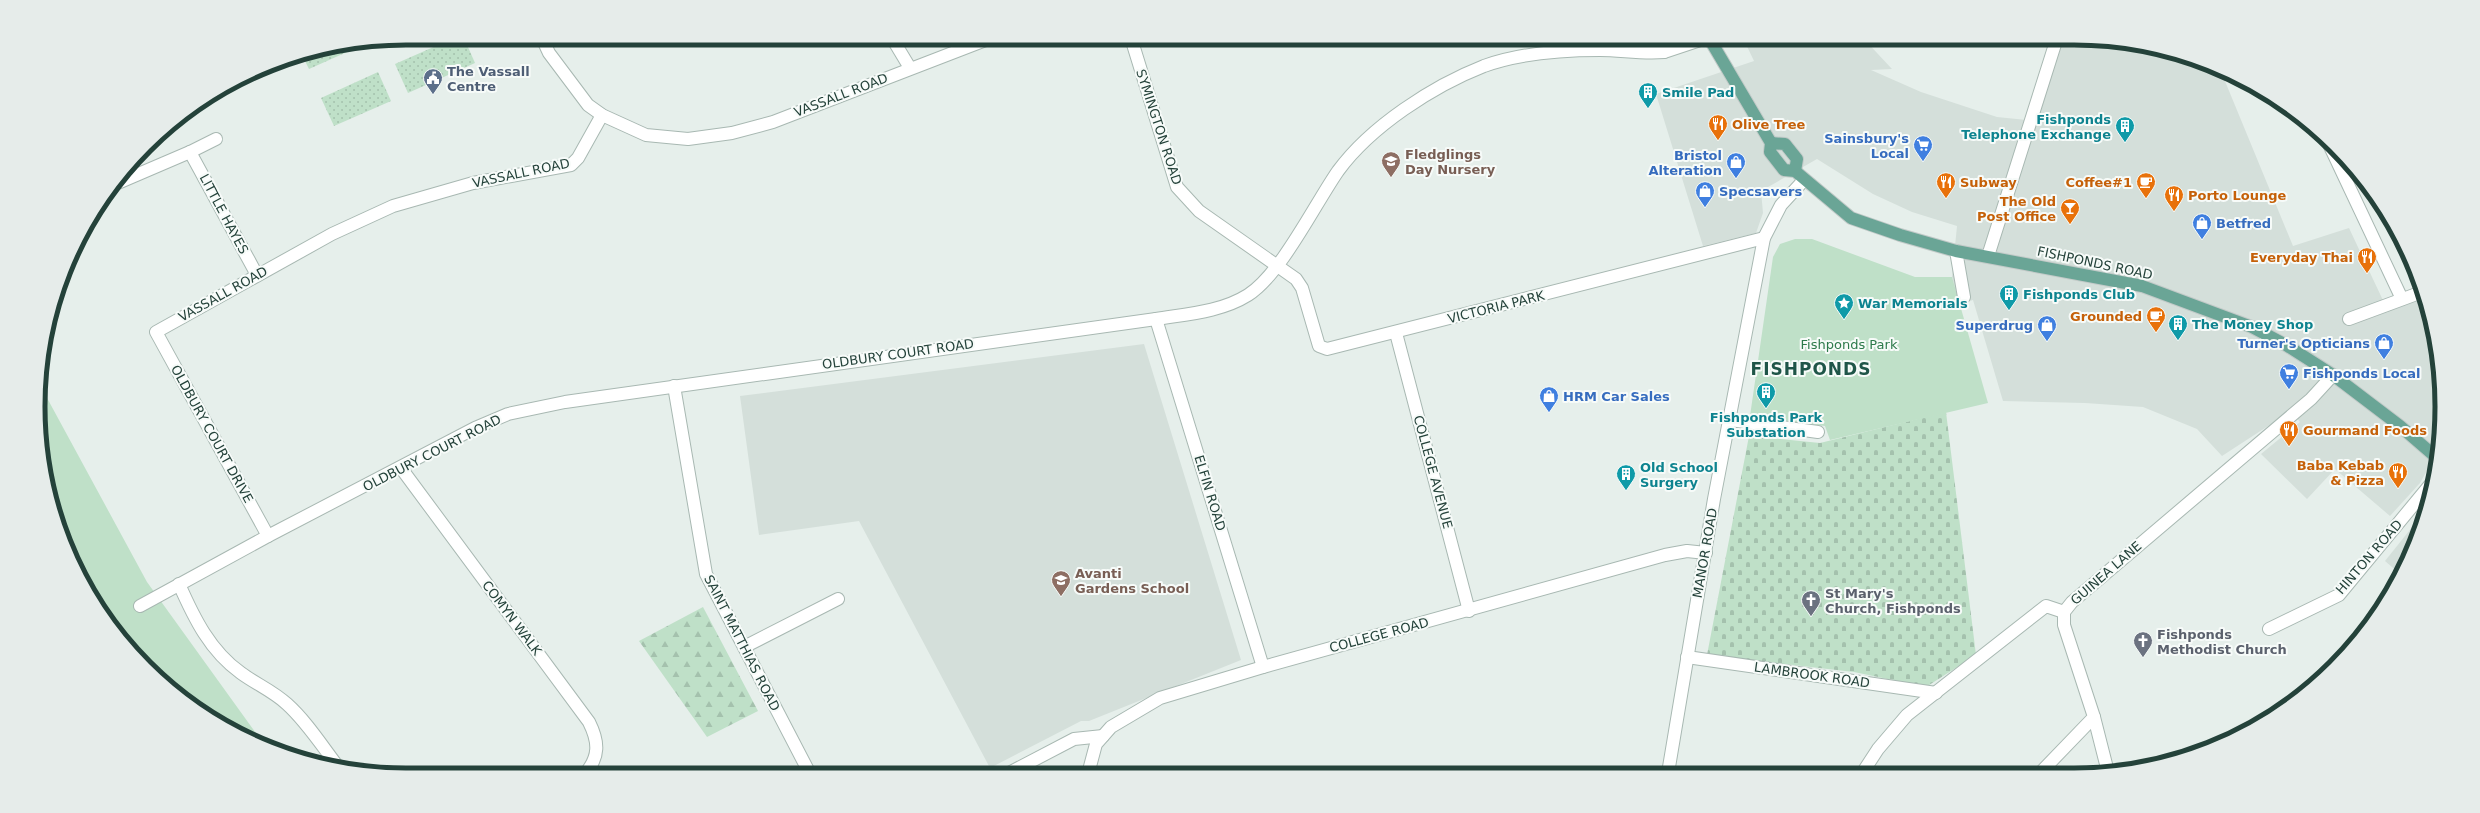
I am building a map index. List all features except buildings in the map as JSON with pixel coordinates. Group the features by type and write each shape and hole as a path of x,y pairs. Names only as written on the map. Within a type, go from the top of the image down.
{"main road":[{"name":"FISHPONDS ROAD","path":"1712,45 1771,142 1770,152 1781,167 1784,170 1795,171 1851,218 1900,235 1956,251 2142,286 2252,327 2286,345 2333,375 2400,426 2432,454"},
{"path":"1771,142 1785,144 1797,159 1795,171"}],"street":[{"path":"545,45 549,53 588,105 602,115"},
{"path":"896,45 910,68"},
{"name":"VASSALL ROAD","path":"156,332 343,228 408,201 473,183 571,164 578,158 602,115 646,135 688,139 732,134 773,122 972,45"},
{"name":"SYMINGTON ROAD","path":"1133,45 1177,187 1199,211 1278,264"},
{"path":"1600,50 1604,45"},
{"path":"1653,45 1664,52"},
{"name":"OLDBURY COURT ROAD","path":"140,606 268,536 475,428 508,414 565,402 674,386 1156,319 1204,311 1230,304 1250,294 1278,264 1339,170 1368,138 1405,109 1444,85 1485,66 1538,53 1600,50 1646,54 1664,52 1686,45"},
{"path":"1988,256 2055,45"},
{"path":"125,180 190,152 216,139"},
{"name":"LITTLE HAYES","path":"190,152 257,275"},
{"path":"2335,158 2402,299"},
{"name":"MANOR ROAD","path":"1669,768 1687,657 1764,238 1781,205 1804,180"},
{"name":"VICTORIA PARK","path":"1278,264 1296,279 1302,288 1320,346 1327,349 1396,333 1764,238"},
{"path":"1956,251 1964,297"},
{"path":"2349,319 2417,294"},
{"name":"ELFIN ROAD","path":"1156,319 1263,667"},
{"name":"OLDBURY COURT DRIVE","path":"156,332 268,536"},
{"name":"COLLEGE AVENUE","path":"1396,333 1469,611"},
{"name":"GUINEA LANE","path":"1866,768 1878,749 1907,715 2046,606 2064,612 2078,596 2311,399 2333,375"},
{"name":"SAINT MATTHIAS ROAD","path":"674,386 706,574 807,768"},
{"path":"1730,420 1818,432"},
{"name":"COMYN WALK","path":"400,468 589,722 597,740 598,751 590,768"},
{"name":"HINTON ROAD","path":"2269,629 2338,595 2425,491"},
{"name":"COLLEGE ROAD","path":"1090,768 1096,744 1111,727 1160,698 1263,667 1469,611 1665,555 1687,551 1706,552"},
{"path":"179,584 202,631 213,647 236,670 271,691 292,709 333,760"},
{"path":"744,647 838,599"},
{"path":"2064,612 2064,625 2094,717 2107,766"},
{"name":"LAMBROOK ROAD","path":"1687,657 1936,693"},
{"path":"2045,768 2094,717"},
{"path":"1018,768 1074,739 1103,736"}],"shaded area":[{"path":"1746,45 1870,45 1892,69 1871,70 1921,92 1997,117 2036,121 2062,45 2121,48 2144,52 2190,64 2224,78 2293,246 2349,228 2388,311 2419,301 2432,359 2435,406 2430,465 2420,483 2390,516 2335,469 2307,499 2261,454 2300,422 2291,411 2222,456 2197,429 2143,407 2085,403 2003,401 1973,300 1960,304 1954,285 1952,277 1957,226 1912,212 1873,194 1817,159 1761,191 1763,213 1756,233 1703,246 1656,94 1754,61"},
{"name":"Avanti Gardens School","path":"1144,344 1241,660 1089,721 1081,721 990,768 859,521 759,535 740,396"},
{"path":"2416,522 2396,570 2385,561"}],"green space":[{"path":"438,45 467,45 475,63 408,93 395,64"},
{"path":"354,49 309,69 304,60"},
{"path":"378,72 391,101 334,126 321,98"},
{"name":"Fishponds Park","path":"1795,239 1812,239 1915,277 1952,277 1988,403 1830,440 1825,426 1750,416 1773,257 1780,244"},
{"path":"45,395 147,582 258,736 226,720 186,693 168,678 135,645 120,627 93,587 73,545 57,500 48,454"},
{"path":"1946,412 1976,655 1926,687 1854,672 1707,655 1749,436 1820,443"},
{"path":"703,607 758,711 707,737 639,641"}],"place":[{"name":"The Vassall Centre","path":"433,95"},
{"name":"Smile Pad","path":"1648,109"},
{"name":"Olive Tree","path":"1718,141"},
{"name":"Fishponds Telephone Exchange","path":"2125,143"},
{"name":"Sainsbury's Local","path":"1923,162"},
{"name":"Fledglings Day Nursery","path":"1391,178"},
{"name":"Bristol Alteration","path":"1736,179"},
{"name":"Subway","path":"1946,199"},
{"name":"Coffee#1","path":"2146,199"},
{"name":"Specsavers","path":"1705,208"},
{"name":"Porto Lounge","path":"2174,212"},
{"name":"The Old Post Office","path":"2070,225"},
{"name":"Betfred","path":"2202,240"},
{"name":"Everyday Thai","path":"2367,274"},
{"name":"Fishponds Club","path":"2009,311"},
{"name":"War Memorials","path":"1844,320"},
{"name":"Grounded","path":"2156,333"},
{"name":"The Money Shop","path":"2178,341"},
{"name":"Superdrug","path":"2047,342"},
{"name":"Turner's Opticians","path":"2384,360"},
{"name":"Fishponds Local","path":"2289,390"},
{"name":"Fishponds Park Substation","path":"1766,409"},
{"name":"HRM Car Sales","path":"1549,413"},
{"name":"Gourmand Foods","path":"2289,447"},
{"name":"Baba Kebab & Pizza","path":"2398,489"},
{"name":"Old School Surgery","path":"1626,491"},
{"name":"Avanti Gardens School","path":"1061,597"},
{"name":"St Mary's Church, Fishponds","path":"1811,617"},
{"name":"Fishponds Methodist Church","path":"2143,658"}],"district":[{"name":"FISHPONDS","path":"1811,369"}]}
